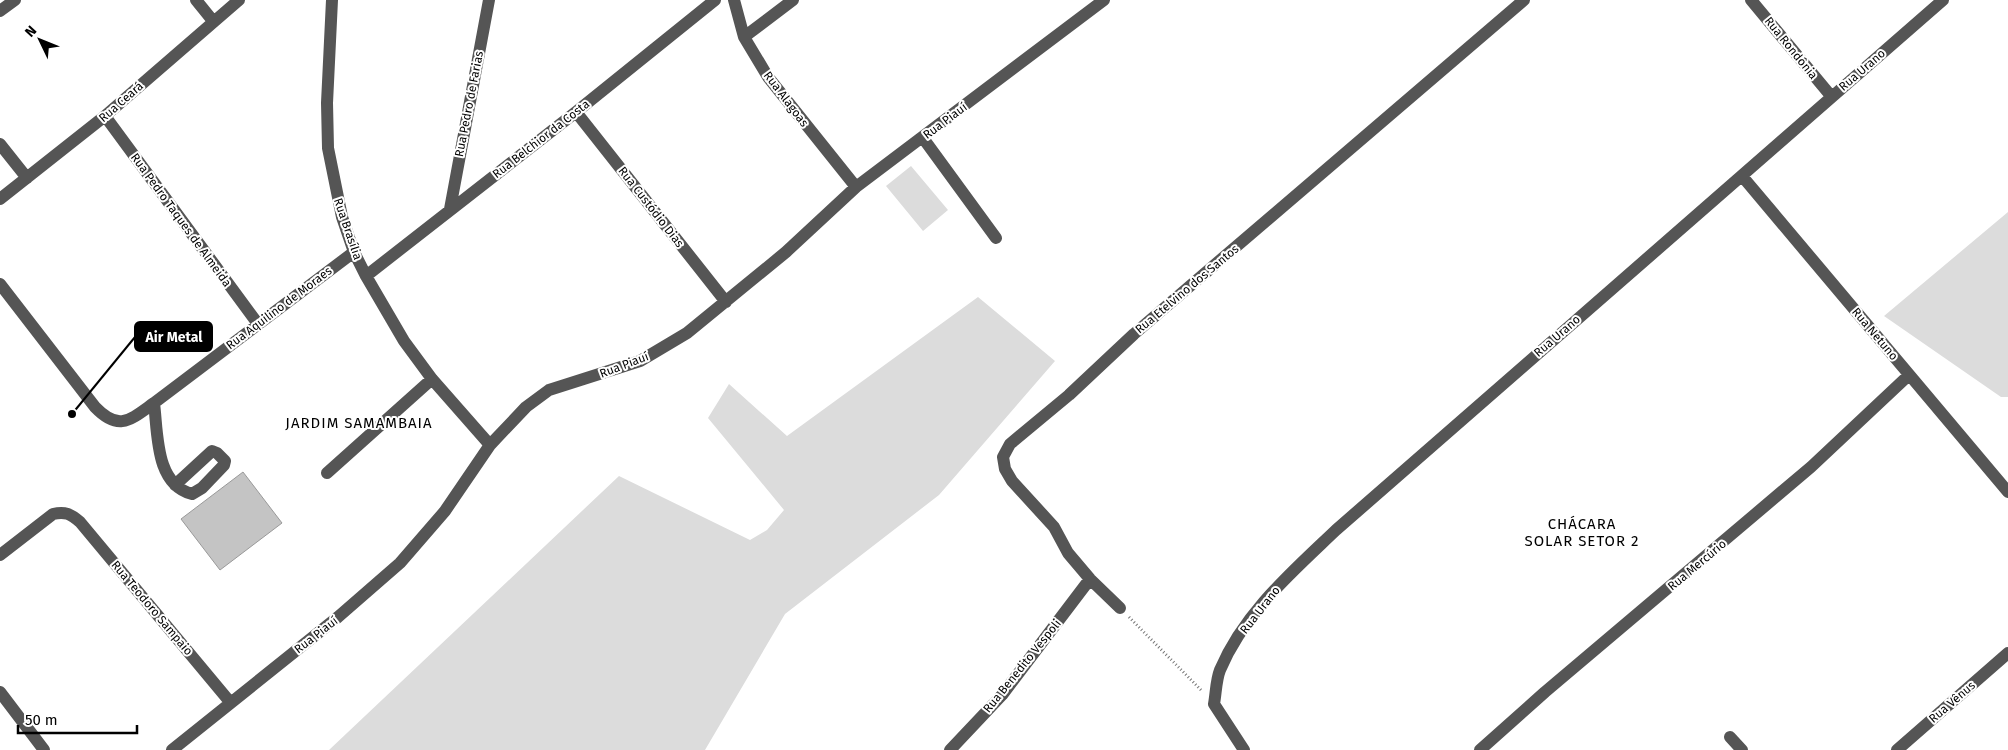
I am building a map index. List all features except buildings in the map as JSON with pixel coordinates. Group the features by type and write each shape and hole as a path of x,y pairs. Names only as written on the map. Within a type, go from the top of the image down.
{"street":[{"path":"0,11 15,0"},
{"path":"196,0 213,21"},
{"name":"Rua Ceará","path":"0,199 105,116 239,0"},
{"name":"Rua Brasília","path":"332,0 327,104 328,148 340,210 354,252 404,340 432,379 490,445"},
{"name":"Rua Pedro de Farias","path":"450,209 489,0"},
{"name":"Rua Belchior da Costa","path":"366,276 576,112 715,0"},
{"name":"Rua Alagoas","path":"734,0 744,37 768,77 856,187"},
{"path":"744,37 792,0"},
{"name":"Rua Piauí","path":"172,750 338,617 400,564 445,510 490,445 526,407 549,390 640,361 686,333 786,252 856,187 1104,0"},
{"name":"Rua Etelvino dos Santos","path":"1120,608 1090,579 1068,552 1054,527 1008,475 1003,457 1010,444 1069,395 1134,334 1524,0"},
{"name":"Rua Rondônia","path":"1752,0 1831,96"},
{"name":"Rua Urano","path":"1214,704 1220,672 1236,640 1268,596 1336,530 1943,0"},
{"name":"Rua Custódio Dias","path":"576,112 726,302"},
{"name":"Rua Pedro Taques de Almeida","path":"105,116 258,324"},
{"path":"923,138 996,238"},
{"path":"0,144 27,178"},
{"name":"Rua Netuno","path":"1742,176 2008,492"},
{"name":"Rua Aquilino de Moraes","path":"0,284 104,416 120,423 131,419 154,403 354,252"},
{"name":"Rua Mercúrio","path":"1480,750 1545,692 1811,467 1909,375"},
{"path":"327,473 432,379"},
{"path":"154,403 163,468 175,485"},
{"name":"Rua Teodoro Sampaio","path":"0,555 53,514 60,512 73,516 230,702"},
{"name":"Rua Benedito Vespoli","path":"950,750 1002,695 1090,579"},
{"name":"Rua Vênus","path":"1897,750 2008,653"},
{"path":"0,692 44,750"},
{"path":"1214,704 1244,750"},
{"path":"1730,737 1742,750"}],"path":[{"path":"1120,608 1214,704"}],"shaded area":[{"path":"911,166 948,210 923,231 886,186"},
{"path":"2008,212 2008,397 2001,397 1884,316"},
{"path":"978,297 1055,361 939,495 785,614 705,750 329,750 619,476 750,540 767,530 784,510 708,418 729,384 787,436"}],"place":[{"name":"Air Metal","path":"72,414"}],"district":[{"name":"JARDIM SAMAMBAIA","path":"359,423"},
{"name":"CHÁCARA SOLAR SETOR 2","path":"1582,532"}]}
